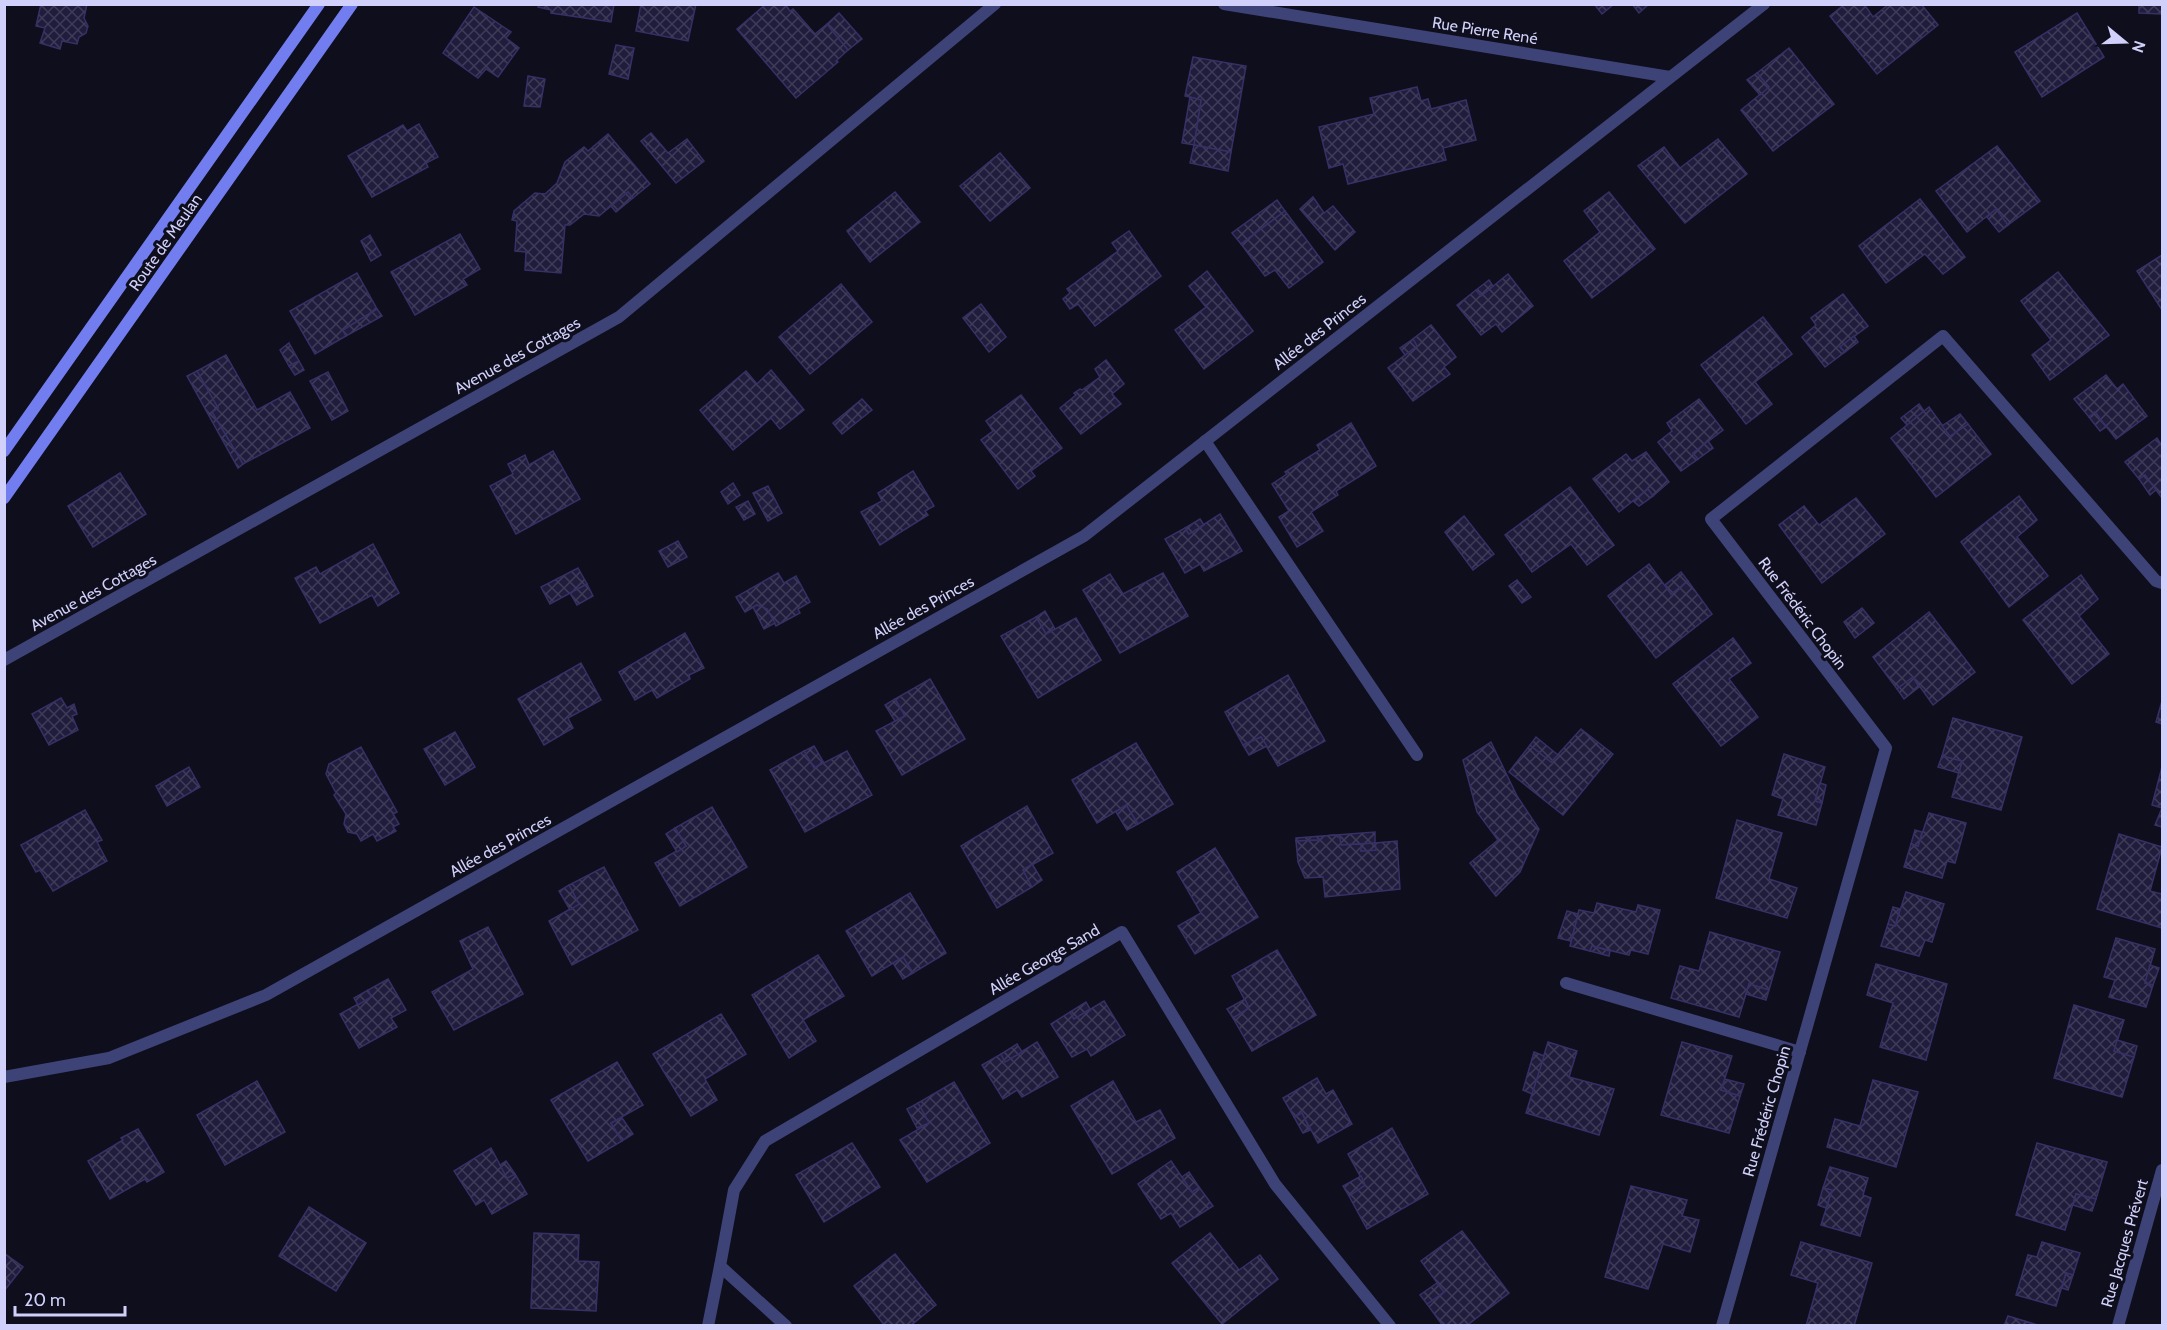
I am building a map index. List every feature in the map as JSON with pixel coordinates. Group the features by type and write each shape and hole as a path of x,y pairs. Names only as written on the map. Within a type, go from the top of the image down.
{"main road":[{"name":"Route de Meulan","path":"4,451 319,4"},
{"name":"Route de Meulan","path":"4,498 352,4"}],"street":[{"name":"Avenue des Cottages","path":"4,660 619,317 995,4"},
{"name":"Rue Pierre René","path":"1224,4 1670,77"},
{"name":"Allée des Princes","path":"4,1077 109,1058 266,995 1084,536 1764,4"},
{"name":"Rue Frédéric Chopin","path":"1722,1326 1886,748 1711,519 1943,336 2156,581 2163,583"},
{"path":"1205,441 1417,755"},
{"name":"Allée George Sand","path":"720,1266 734,1190 765,1140 1122,932 1275,1184 1390,1326"},
{"path":"1566,983 1800,1052"},
{"name":"Rue Jacques Prévert","path":"2118,1326 2161,1178"},
{"path":"708,1326 720,1266"},
{"path":"720,1266 786,1326"}],"building":[{"path":"41,4 87,4 84,18 88,26 86,33 79,37 77,44 62,41 60,49 40,43 45,28 36,26"},
{"path":"539,4 614,4 611,22 551,13 551,10 538,7"},
{"path":"641,4 696,4 688,41 636,31"},
{"path":"766,4 785,4 790,11 793,9 815,34 827,24 848,50 836,61 838,62 796,98 737,29"},
{"path":"1594,4 1614,4 1602,14"},
{"path":"1632,4 1649,4 1639,13"},
{"path":"1845,4 1864,4 1873,17 1889,4 1921,4 1938,25 1877,74 1830,16"},
{"path":"2139,4 2162,4 2162,14 2139,13"},
{"path":"474,7 511,32 506,38 519,48 498,77 486,69 478,78 443,53"},
{"path":"839,13 862,39 848,50 827,24"},
{"path":"2077,13 2104,57 2042,97 2015,52"},
{"path":"616,45 634,48 628,79 609,74"},
{"path":"1789,48 1834,104 1773,151 1741,110 1769,87 1757,73"},
{"path":"1193,57 1246,66 1231,152 1194,145 1201,100 1185,96"},
{"path":"1757,73 1769,87 1760,95 1747,80"},
{"path":"528,76 545,79 540,107 524,106"},
{"path":"1417,87 1421,101 1428,99 1431,109 1466,100 1476,140 1443,148 1446,160 1348,184 1343,164 1329,168 1319,127 1374,114 1370,98"},
{"path":"1190,97 1201,100 1194,145 1182,143"},
{"path":"419,124 438,157 426,163 428,167 372,197 348,156 403,125 407,131"},
{"path":"651,133 668,153 687,139 704,161 676,183 641,141"},
{"path":"608,134 650,184 633,198 628,192 599,216 584,214 570,225 565,225 561,273 525,270 526,252 515,251 517,221 512,220 514,211 535,193 545,194 557,183 565,162 584,147 588,151"},
{"path":"1718,139 1747,174 1685,223 1638,166 1664,147 1680,168"},
{"path":"1194,145 1231,152 1228,171 1190,163"},
{"path":"1997,146 2040,201 2008,225 1996,209 1967,232 1936,191"},
{"path":"1000,153 1030,188 990,221 960,186"},
{"path":"628,192 633,198 616,212 611,206"},
{"path":"895,192 920,222 870,262 847,231"},
{"path":"1609,192 1655,249 1592,298 1564,261 1600,232 1584,211"},
{"path":"1313,197 1324,213 1333,206 1355,232 1335,250 1300,209"},
{"path":"1920,199 1965,257 1943,274 1925,254 1886,283 1859,246"},
{"path":"1277,200 1285,211 1241,244 1232,233"},
{"path":"1996,209 2008,225 1999,232 1987,217"},
{"path":"1285,211 1323,262 1289,288 1275,270 1265,276 1241,244"},
{"path":"1129,231 1161,276 1095,326 1078,304 1070,309 1063,299 1070,293 1067,289 1118,251 1112,243"},
{"path":"460,234 480,269 463,279 467,285 415,315 391,272"},
{"path":"370,235 381,255 371,261 361,241"},
{"path":"2162,255 2162,310 2137,271"},
{"path":"1207,271 1253,331 1204,369 1175,330 1206,307 1189,286"},
{"path":"2058,272 2109,335 2050,380 2032,355 2051,340 2021,301"},
{"path":"357,273 377,309 343,330 346,336 315,354 290,311"},
{"path":"1508,274 1533,306 1502,332 1496,324 1481,335 1457,305 1476,290 1481,296"},
{"path":"1489,280 1493,286 1481,296 1476,290"},
{"path":"841,284 872,322 810,374 779,337"},
{"path":"1843,294 1868,326 1840,347 1845,352 1825,367 1802,337 1816,325 1811,318"},
{"path":"981,304 1006,337 989,352 963,318"},
{"path":"377,309 382,316 346,336 343,330"},
{"path":"1763,317 1792,354 1755,382 1772,404 1746,424 1701,365"},
{"path":"1431,325 1456,357 1444,367 1450,374 1413,401 1388,368 1417,346 1413,339"},
{"path":"1854,336 1858,342 1845,352 1840,347"},
{"path":"1413,339 1417,346 1405,355 1400,348"},
{"path":"289,343 299,361 289,366 280,350"},
{"path":"226,355 257,410 290,392 310,428 243,464 212,412 218,408 197,371"},
{"path":"1106,360 1124,384 1112,394 1121,404 1081,434 1060,408 1076,395 1074,393 1100,377 1095,369"},
{"path":"299,361 304,370 295,375 289,366"},
{"path":"771,370 804,410 780,429 771,418 733,450 700,410 746,371 757,384"},
{"path":"197,371 218,408 212,412 243,464 238,468 187,376"},
{"path":"328,372 348,411 332,420 310,381"},
{"path":"2106,375 2117,389 2123,384 2147,416 2116,439 2095,412 2089,417 2074,399"},
{"path":"1021,395 1062,448 1031,471 1035,476 1018,489 981,440 993,431 986,421"},
{"path":"862,399 872,410 842,434 833,423"},
{"path":"1699,399 1723,430 1693,453 1698,459 1681,471 1658,442 1672,431 1667,423"},
{"path":"1919,404 1924,411 1907,425 1901,418"},
{"path":"1929,407 1950,436 1968,424 1991,454 1936,497 1891,438"},
{"path":"2095,412 2106,427 2100,431 2089,417"},
{"path":"1960,414 1968,424 1950,436 1942,426"},
{"path":"1351,423 1376,466 1336,491 1338,495 1311,512 1323,531 1297,547 1279,517 1289,511 1272,484 1287,474 1285,472 1320,450 1317,445"},
{"path":"2157,438 2162,446 2162,498 2145,475 2139,479 2125,462"},
{"path":"1708,441 1713,448 1698,459 1693,453"},
{"path":"553,451 580,499 516,534 490,486 513,474 508,464 525,455 529,465"},
{"path":"1646,452 1669,482 1653,496 1648,489 1619,512 1593,479 1626,454 1632,461"},
{"path":"913,471 934,506 925,511 928,515 880,545 861,512 882,501 878,493"},
{"path":"120,473 146,514 93,547 68,506"},
{"path":"2145,475 2156,490 2150,495 2139,479"},
{"path":"733,483 740,495 728,504 721,492"},
{"path":"768,486 782,513 768,521 753,493"},
{"path":"1570,487 1614,545 1587,565 1571,544 1532,572 1505,535"},
{"path":"1648,489 1653,496 1639,506 1633,501"},
{"path":"2019,496 2037,520 2017,537 2048,576 2009,607 1961,542"},
{"path":"1856,498 1885,534 1822,583 1779,525 1804,506 1819,525"},
{"path":"748,501 755,514 744,520 736,507"},
{"path":"1220,514 1242,551 1204,571 1200,564 1185,573 1165,539 1185,528 1189,534"},
{"path":"1464,516 1494,554 1473,570 1445,532"},
{"path":"1200,519 1204,525 1189,534 1185,528"},
{"path":"678,541 687,557 668,567 659,551"},
{"path":"373,544 399,593 378,606 372,595 320,623 295,578 316,567 320,574"},
{"path":"1649,564 1671,594 1688,581 1712,614 1656,658 1608,596"},
{"path":"578,568 587,584 550,604 541,587"},
{"path":"1681,572 1688,581 1671,594 1665,585"},
{"path":"778,573 784,583 796,576 810,602 798,609 800,613 776,626 767,609 757,605 745,612 736,597"},
{"path":"1163,573 1188,616 1120,653 1083,590 1110,574 1123,594"},
{"path":"2081,575 2098,599 2079,616 2109,654 2072,684 2023,620"},
{"path":"1517,580 1531,597 1522,603 1509,586"},
{"path":"587,584 593,596 577,605 570,593"},
{"path":"757,605 767,609 775,623 764,629 753,607"},
{"path":"1862,608 1874,623 1855,638 1844,622"},
{"path":"1045,611 1055,629 1046,634 1036,617"},
{"path":"1929,612 1975,672 1933,705 1913,677 1897,689 1873,657"},
{"path":"1036,617 1046,634 1076,618 1101,660 1038,698 1001,636"},
{"path":"685,633 704,668 689,675 690,679 657,698 652,690 635,700 619,672"},
{"path":"1733,638 1751,663 1729,679 1758,717 1721,746 1673,684"},
{"path":"581,663 601,700 568,718 573,728 544,745 518,699"},
{"path":"1288,675 1325,741 1278,766 1261,737 1243,745 1225,712"},
{"path":"1913,677 1919,687 1904,699 1897,689"},
{"path":"930,679 965,739 902,775 876,731 905,716 895,699"},
{"path":"61,698 67,708 74,704 77,714 72,716 78,730 49,745 32,714"},
{"path":"895,699 905,716 895,721 885,705"},
{"path":"2162,701 2162,724 2156,722"},
{"path":"1953,718 2022,737 2001,810 1952,797 1962,761 1942,756"},
{"path":"1581,729 1613,754 1563,815 1509,772 1530,745 1551,762"},
{"path":"455,732 475,767 445,785 424,749"},
{"path":"1261,737 1267,746 1249,755 1243,745"},
{"path":"1536,737 1558,755 1551,762 1530,745"},
{"path":"1491,742 1517,796 1539,829 1520,872 1496,896 1470,863 1498,840 1477,812 1463,760"},
{"path":"1136,743 1173,804 1138,824 1126,805 1097,823 1072,780"},
{"path":"814,746 824,763 814,768 804,751"},
{"path":"361,747 397,812 393,814 399,824 393,827 396,831 377,841 373,834 361,841 357,834 348,832 344,824 346,814 334,795 336,793 326,774 329,764"},
{"path":"804,751 814,768 847,751 872,795 805,832 770,770"},
{"path":"1784,754 1825,767 1815,801 1822,803 1816,825 1778,815 1783,799 1772,795"},
{"path":"1942,756 1962,761 1959,773 1938,767"},
{"path":"189,767 200,787 167,806 156,786"},
{"path":"2162,767 2162,808 2152,805"},
{"path":"1820,783 1826,785 1822,803 1815,801"},
{"path":"1126,805 1138,824 1127,830 1116,812"},
{"path":"1027,806 1053,853 1023,870 1032,887 997,908 961,846"},
{"path":"712,807 747,867 680,906 655,863 686,846 675,828"},
{"path":"2162,808 2162,827 2155,825"},
{"path":"85,810 102,840 97,842 107,861 53,891 40,870 36,872 21,845"},
{"path":"1929,813 1966,823 1955,863 1947,861 1942,878 1904,867 1911,844 1918,846"},
{"path":"1737,820 1782,833 1769,879 1797,888 1787,918 1716,898"},
{"path":"675,828 686,846 677,852 666,834"},
{"path":"1915,830 1922,832 1918,846 1911,844"},
{"path":"1375,832 1375,843 1341,845 1340,838 1334,835"},
{"path":"2119,834 2162,847 2150,891 2162,894 2162,928 2097,909"},
{"path":"1329,835 1320,840 1296,841 1296,838"},
{"path":"1334,835 1340,838 1341,845 1361,844 1361,851 1376,850 1375,843 1397,841 1400,889 1325,897 1323,877 1305,878 1298,862 1296,841 1320,840 1324,836"},
{"path":"1375,843 1376,850 1361,851 1361,844"},
{"path":"1215,848 1258,917 1195,954 1178,926 1201,913 1177,872"},
{"path":"1032,864 1042,880 1032,887 1023,870"},
{"path":"604,867 638,930 572,965 549,921 579,904 569,885"},
{"path":"569,885 579,904 570,910 559,891"},
{"path":"1906,892 1944,904 1932,942 1925,940 1919,956 1881,946 1888,924 1895,926"},
{"path":"910,893 946,953 913,973 903,957 872,976 846,931"},
{"path":"1597,903 1636,912 1638,905 1660,910 1648,954 1631,950 1629,955 1592,946 1590,951 1570,946 1579,910 1594,913"},
{"path":"1893,907 1900,909 1895,926 1888,924"},
{"path":"1567,911 1578,914 1571,941 1558,938"},
{"path":"488,927 523,994 454,1030 432,992 473,969 460,941"},
{"path":"1710,932 1780,952 1769,990 1749,984 1739,1017 1671,998 1680,966 1699,971"},
{"path":"2116,938 2155,949 2145,983 2153,985 2146,1007 2109,997 2115,980 2104,977"},
{"path":"1592,946 1610,951 1609,956 1590,951"},
{"path":"1277,950 1316,1015 1252,1051 1233,1018 1249,1008 1232,976"},
{"path":"818,955 844,996 803,1020 816,1041 789,1058 752,995"},
{"path":"903,957 913,973 903,979 893,963"},
{"path":"1876,964 1947,984 1926,1060 1880,1047 1893,1003 1867,995"},
{"path":"2150,965 2159,968 2153,985 2145,983"},
{"path":"388,979 406,1010 391,1018 397,1027 359,1048 340,1014 371,997 368,990"},
{"path":"1749,984 1769,990 1766,1000 1746,994"},
{"path":"368,990 371,997 358,1005 354,998"},
{"path":"1245,999 1249,1008 1233,1018 1227,1009"},
{"path":"1104,1001 1125,1035 1091,1056 1087,1049 1072,1057 1051,1024 1070,1012 1074,1019"},
{"path":"1086,1002 1090,1009 1074,1019 1070,1012"},
{"path":"2074,1005 2124,1020 2114,1051 2134,1057 2122,1097 2054,1078"},
{"path":"721,1014 746,1054 705,1079 717,1100 691,1116 653,1054"},
{"path":"2117,1040 2137,1046 2134,1057 2114,1051"},
{"path":"1037,1042 1058,1077 1022,1097 1017,1090 1003,1099 982,1065 1001,1054 1005,1062"},
{"path":"1548,1042 1577,1051 1569,1077 1614,1089 1599,1135 1526,1113"},
{"path":"1682,1042 1732,1056 1721,1090 1740,1096 1729,1133 1661,1115"},
{"path":"1017,1044 1022,1052 1005,1062 1001,1054"},
{"path":"1534,1052 1544,1056 1532,1094 1523,1090"},
{"path":"617,1062 643,1105 611,1123 622,1141 588,1161 551,1100"},
{"path":"1317,1078 1326,1094 1333,1090 1352,1124 1318,1143 1302,1113 1294,1117 1283,1098"},
{"path":"1725,1079 1744,1084 1740,1096 1721,1090"},
{"path":"1873,1080 1918,1092 1896,1167 1827,1147 1835,1119 1860,1126"},
{"path":"257,1081 285,1132 225,1165 197,1115"},
{"path":"1113,1081 1136,1122 1160,1110 1175,1138 1112,1174 1071,1106"},
{"path":"954,1082 990,1143 927,1182 900,1140 929,1123 918,1103"},
{"path":"918,1103 929,1123 917,1128 907,1109"},
{"path":"1302,1113 1310,1130 1303,1133 1294,1117"},
{"path":"622,1118 633,1134 622,1141 611,1123"},
{"path":"1392,1128 1428,1194 1367,1229 1349,1196 1365,1185 1348,1154"},
{"path":"138,1129 164,1172 147,1182 145,1179 110,1199 88,1161"},
{"path":"852,1143 880,1187 824,1222 796,1175"},
{"path":"2037,1143 2107,1162 2096,1199 2076,1194 2065,1230 2016,1215"},
{"path":"491,1148 507,1178 515,1174 527,1194 492,1214 484,1200 476,1205 454,1171"},
{"path":"506,1161 515,1174 507,1178 500,1165"},
{"path":"1171,1161 1192,1192 1199,1187 1213,1206 1180,1227 1171,1213 1161,1219 1138,1184"},
{"path":"1830,1167 1868,1178 1863,1195 1871,1198 1860,1236 1821,1225 1832,1190 1823,1188"},
{"path":"1189,1172 1199,1187 1192,1192 1182,1177"},
{"path":"1361,1176 1365,1185 1349,1196 1343,1186"},
{"path":"1631,1186 1687,1200 1682,1216 1699,1220 1690,1252 1663,1244 1648,1289 1605,1277"},
{"path":"1823,1188 1832,1190 1826,1208 1818,1205"},
{"path":"2076,1194 2096,1199 2092,1211 2073,1205"},
{"path":"309,1207 366,1243 336,1291 279,1256"},
{"path":"1462,1231 1509,1293 1466,1326 1443,1326 1427,1304 1444,1292 1421,1261"},
{"path":"534,1233 579,1235 578,1261 599,1262 596,1311 531,1308"},
{"path":"1210,1233 1239,1270 1260,1255 1278,1279 1222,1324 1172,1263"},
{"path":"1801,1242 1872,1263 1854,1326 1806,1326 1818,1283 1791,1275"},
{"path":"2042,1242 2080,1253 2073,1275 2066,1273 2056,1306 2016,1295 2028,1255 2037,1257"},
{"path":"4,1253 23,1267 4,1291"},
{"path":"895,1254 936,1305 910,1326 885,1326 854,1286"},
{"path":"2066,1273 2073,1275 2068,1290 2062,1288"},
{"path":"1437,1283 1444,1292 1427,1304 1420,1295"},
{"path":"2008,1316 2041,1326 2004,1326"}]}
